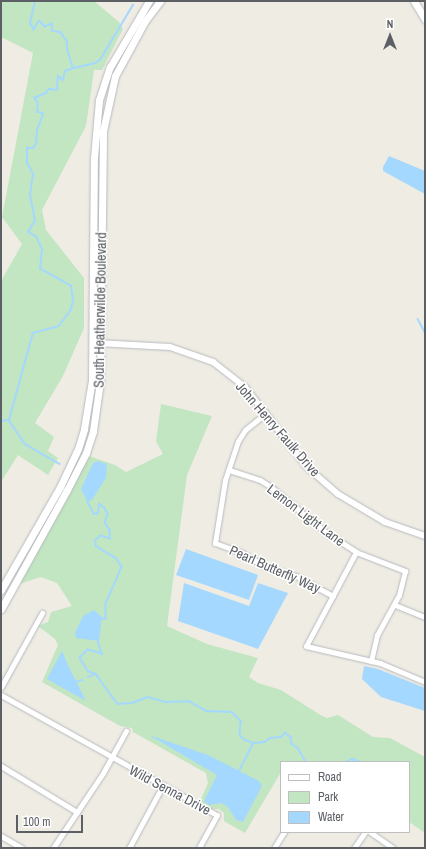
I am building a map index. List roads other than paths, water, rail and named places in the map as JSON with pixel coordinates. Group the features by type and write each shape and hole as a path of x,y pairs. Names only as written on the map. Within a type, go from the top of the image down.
{"main road":[{"name":"South Heatherwilde Boulevard","path":"1,590 60,487 78,449 84,429 92,380 98,158 115,76 145,21 160,1"},
{"path":"414,1 425,19"},
{"name":"South Heatherwilde Boulevard","path":"1,609 86,453 93,431 100,381 101,343 98,158 95,130 104,82 123,41 145,2"},
{"path":"39,522 47,527"}],"street":[{"name":"John Henry Faulk Drive","path":"92,343 159,345 190,352 228,372 245,387 307,467 338,494 385,522 425,536"},
{"path":"229,470 238,441 245,430 266,413"},
{"name":"Pearl Butterfly Way","path":"229,470 215,544 242,553 266,567 296,576 334,596"},
{"name":"Lemon Light Lane","path":"229,470 260,480 271,487 318,527 356,552 405,570 395,605"},
{"path":"356,552 334,596 306,646 371,662 425,682"},
{"path":"371,662 377,635 395,605 425,617"},
{"path":"1,687 42,613"},
{"name":"Wild Senna Drive","path":"1,695 111,758 217,815 199,848"},
{"path":"53,848 111,758 126,731"},
{"path":"1,766 77,812"},
{"path":"128,848 163,786"},
{"path":"274,848 283,833"},
{"path":"354,848 364,833"},
{"path":"371,833 393,848"},
{"path":"1,836 22,848"}],"water":[{"path":"389,156 425,171 425,194 383,171 383,167"},
{"path":"98,461 107,464 106,478 92,500 87,501 81,489 93,463"},
{"path":"186,549 258,575 249,600 176,575"},
{"path":"184,583 249,606 258,583 288,593 258,649 178,621"},
{"path":"94,610 102,617 99,641 76,638 75,633 83,616"},
{"path":"62,651 68,665 86,701 47,679"},
{"path":"364,666 378,669 425,688 425,711 381,697 362,679"},
{"path":"149,735 208,755 259,781 262,786 243,822 236,820 228,807 221,803 209,805 204,801 217,775"}],"waterway":[{"path":"9,420 33,333 59,326 70,311 73,302 71,286 40,269 42,249 36,237 28,232 35,221 30,195 33,174 27,163 27,148 33,148 36,144 37,130 43,114 37,112 38,103 34,98 46,93 49,89 57,90 58,76 63,80 65,71 73,68 67,50 67,42 61,33 52,31 52,24 45,27 39,21 34,30 30,23 35,1"},
{"path":"74,68 95,63 100,60 133,5"},
{"path":"418,319 425,332"},
{"path":"9,420 25,444 60,464"},
{"path":"1,421 9,420"},
{"path":"91,499 88,502 94,514 98,513 99,504 104,507 108,514 105,523 110,530 110,539 101,536 96,540 96,546 116,558 122,567 106,604 106,619 102,619"},
{"path":"98,641 102,654 88,650 80,658 88,671 96,674 118,704 132,703 148,697 165,702 189,701 206,711 232,712 241,721 240,735 245,740 254,743 265,742 270,738 281,737 285,733 291,737 292,744 298,748 305,761"},
{"path":"88,677 95,674"},
{"path":"75,682 83,680"},
{"path":"239,771 253,743"},
{"path":"348,761 352,759 358,761"}]}
